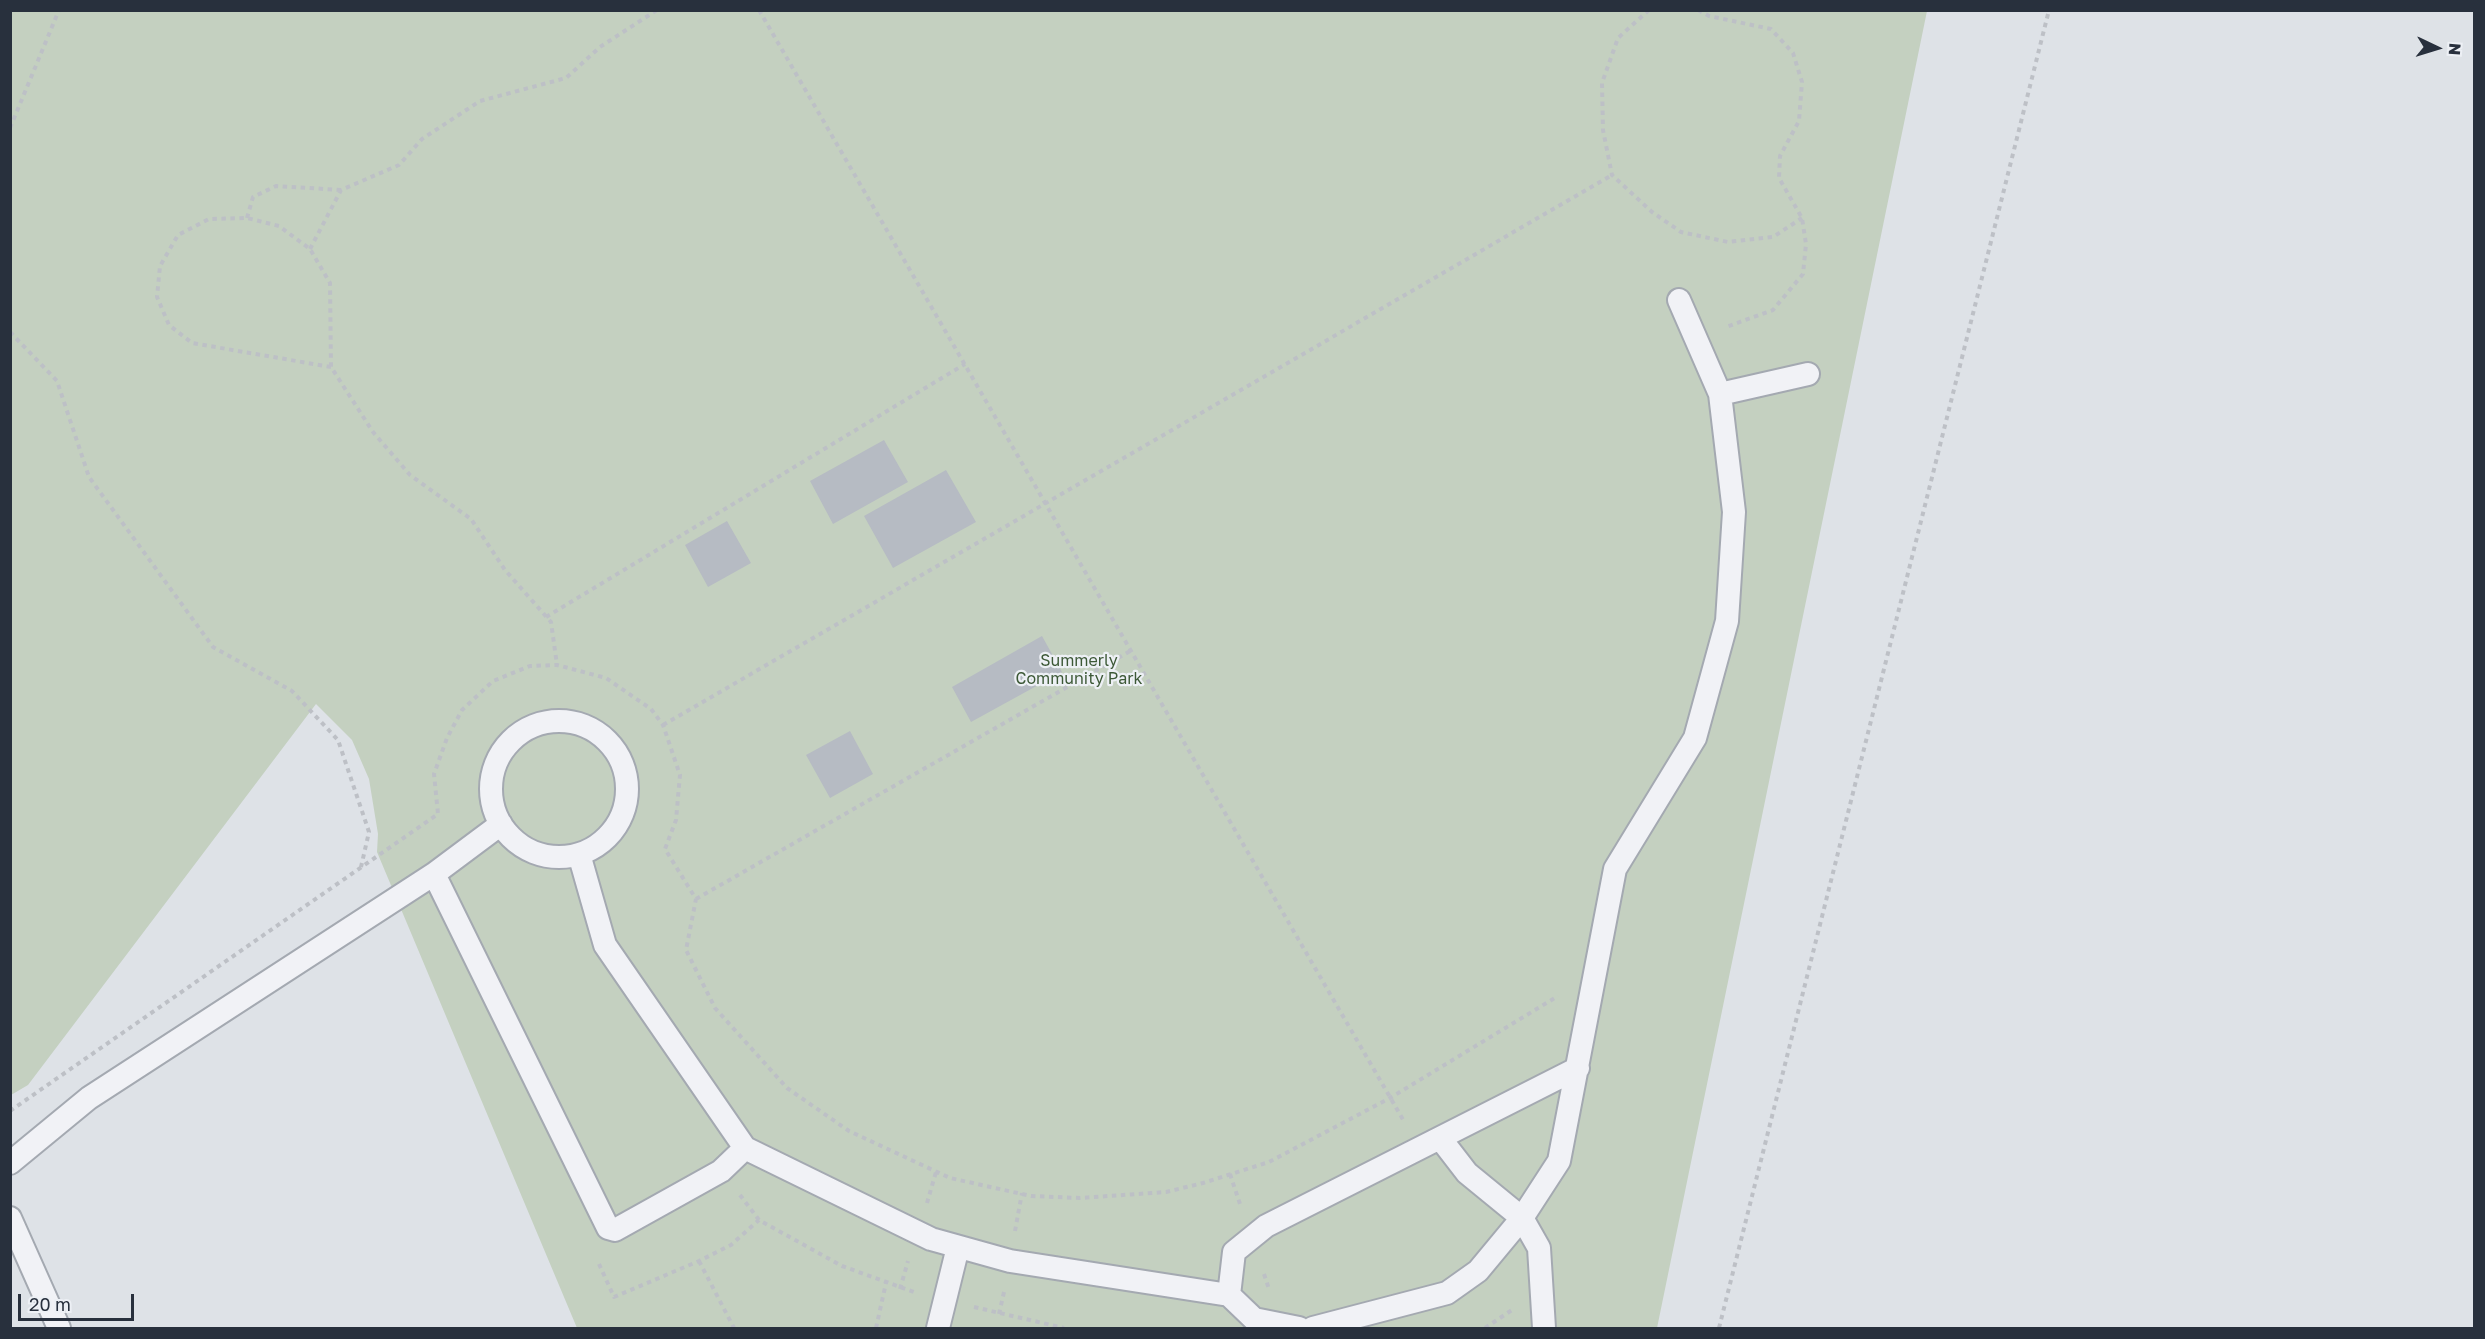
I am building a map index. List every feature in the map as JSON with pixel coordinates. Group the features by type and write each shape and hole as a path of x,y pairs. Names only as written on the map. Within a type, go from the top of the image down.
{"lane":[{"path":"1312,1329 1447,1293 1478,1271 1522,1218 1559,1161 1615,869 1695,738 1727,621 1734,512 1719,394 1679,300"},
{"path":"1719,394 1808,374"},
{"path":"551,721 573,721 594,729 611,744 623,763 627,786 625,808 615,829 599,845 579,854 556,857 534,852 515,841 501,824 492,803 492,780 498,759 511,740 529,727 551,721"},
{"path":"10,1163 89,1098 434,874 501,824"},
{"path":"579,854 606,945 745,1148 932,1239 1010,1261 1229,1295 1254,1319 1299,1329"},
{"path":"434,874 608,1228 615,1230 721,1171 745,1148"},
{"path":"1229,1295 1234,1252 1266,1226 1578,1068"},
{"path":"1440,1138 1467,1173 1522,1218 1539,1248 1544,1329"},
{"path":"10,1218 59,1329"},
{"path":"938,1329 958,1247"}],"path":[{"path":"10,128 59,10"},
{"path":"247,218 253,197 276,186 341,190 399,165 422,139 480,101 566,78 600,47 657,10"},
{"path":"759,10 1405,1123"},
{"path":"1649,10 1618,38 1602,83 1603,130 1612,175 1652,212 1682,232 1728,242 1773,237 1802,219"},
{"path":"1694,339 1773,310 1803,274 1806,244 1802,219 1779,178 1780,156 1799,121 1802,82 1793,53 1771,29 1709,16 1698,10"},
{"path":"1719,1329 2049,10"},
{"path":"663,725 1612,175"},
{"path":"310,249 341,190"},
{"path":"331,367 192,343 169,325 157,297 160,267 178,235 208,219 247,218 279,225 310,249 330,283 331,367 373,432 410,475 471,519 505,570 551,622 557,666"},
{"path":"10,332 57,381 89,477 213,647 292,691 338,740 369,832 360,868"},
{"path":"546,617 965,363"},
{"path":"696,898 1131,650"},
{"path":"10,1111 438,814 434,774 447,738 462,710 493,681 530,666 557,666 606,678 651,709 663,725 680,775 676,820 665,849 696,898 686,950 714,1008 787,1088 849,1131 950,1178 1031,1196 1080,1198 1166,1192 1269,1162 1390,1098 1567,991"},
{"path":"721,1171 759,1220 843,1266 886,1283 945,1300 1064,1329"},
{"path":"599,1264 614,1297 699,1262 731,1245 759,1220"},
{"path":"699,1262 734,1329"},
{"path":"876,1329 886,1283"}],"green space":[{"name":"Summerly Community Park","path":"11,11 1927,11 1657,1328 577,1328 377,852 378,834 369,779 352,740 316,704 28,1085 11,1095"}],"building":[{"path":"884,440 908,482 833,524 810,481"},
{"path":"946,470 976,522 893,568 864,516"},
{"path":"727,521 751,563 708,587 685,545"},
{"path":"1042,636 1062,672 971,722 952,687"},
{"path":"850,731 873,774 830,798 806,755"}]}
